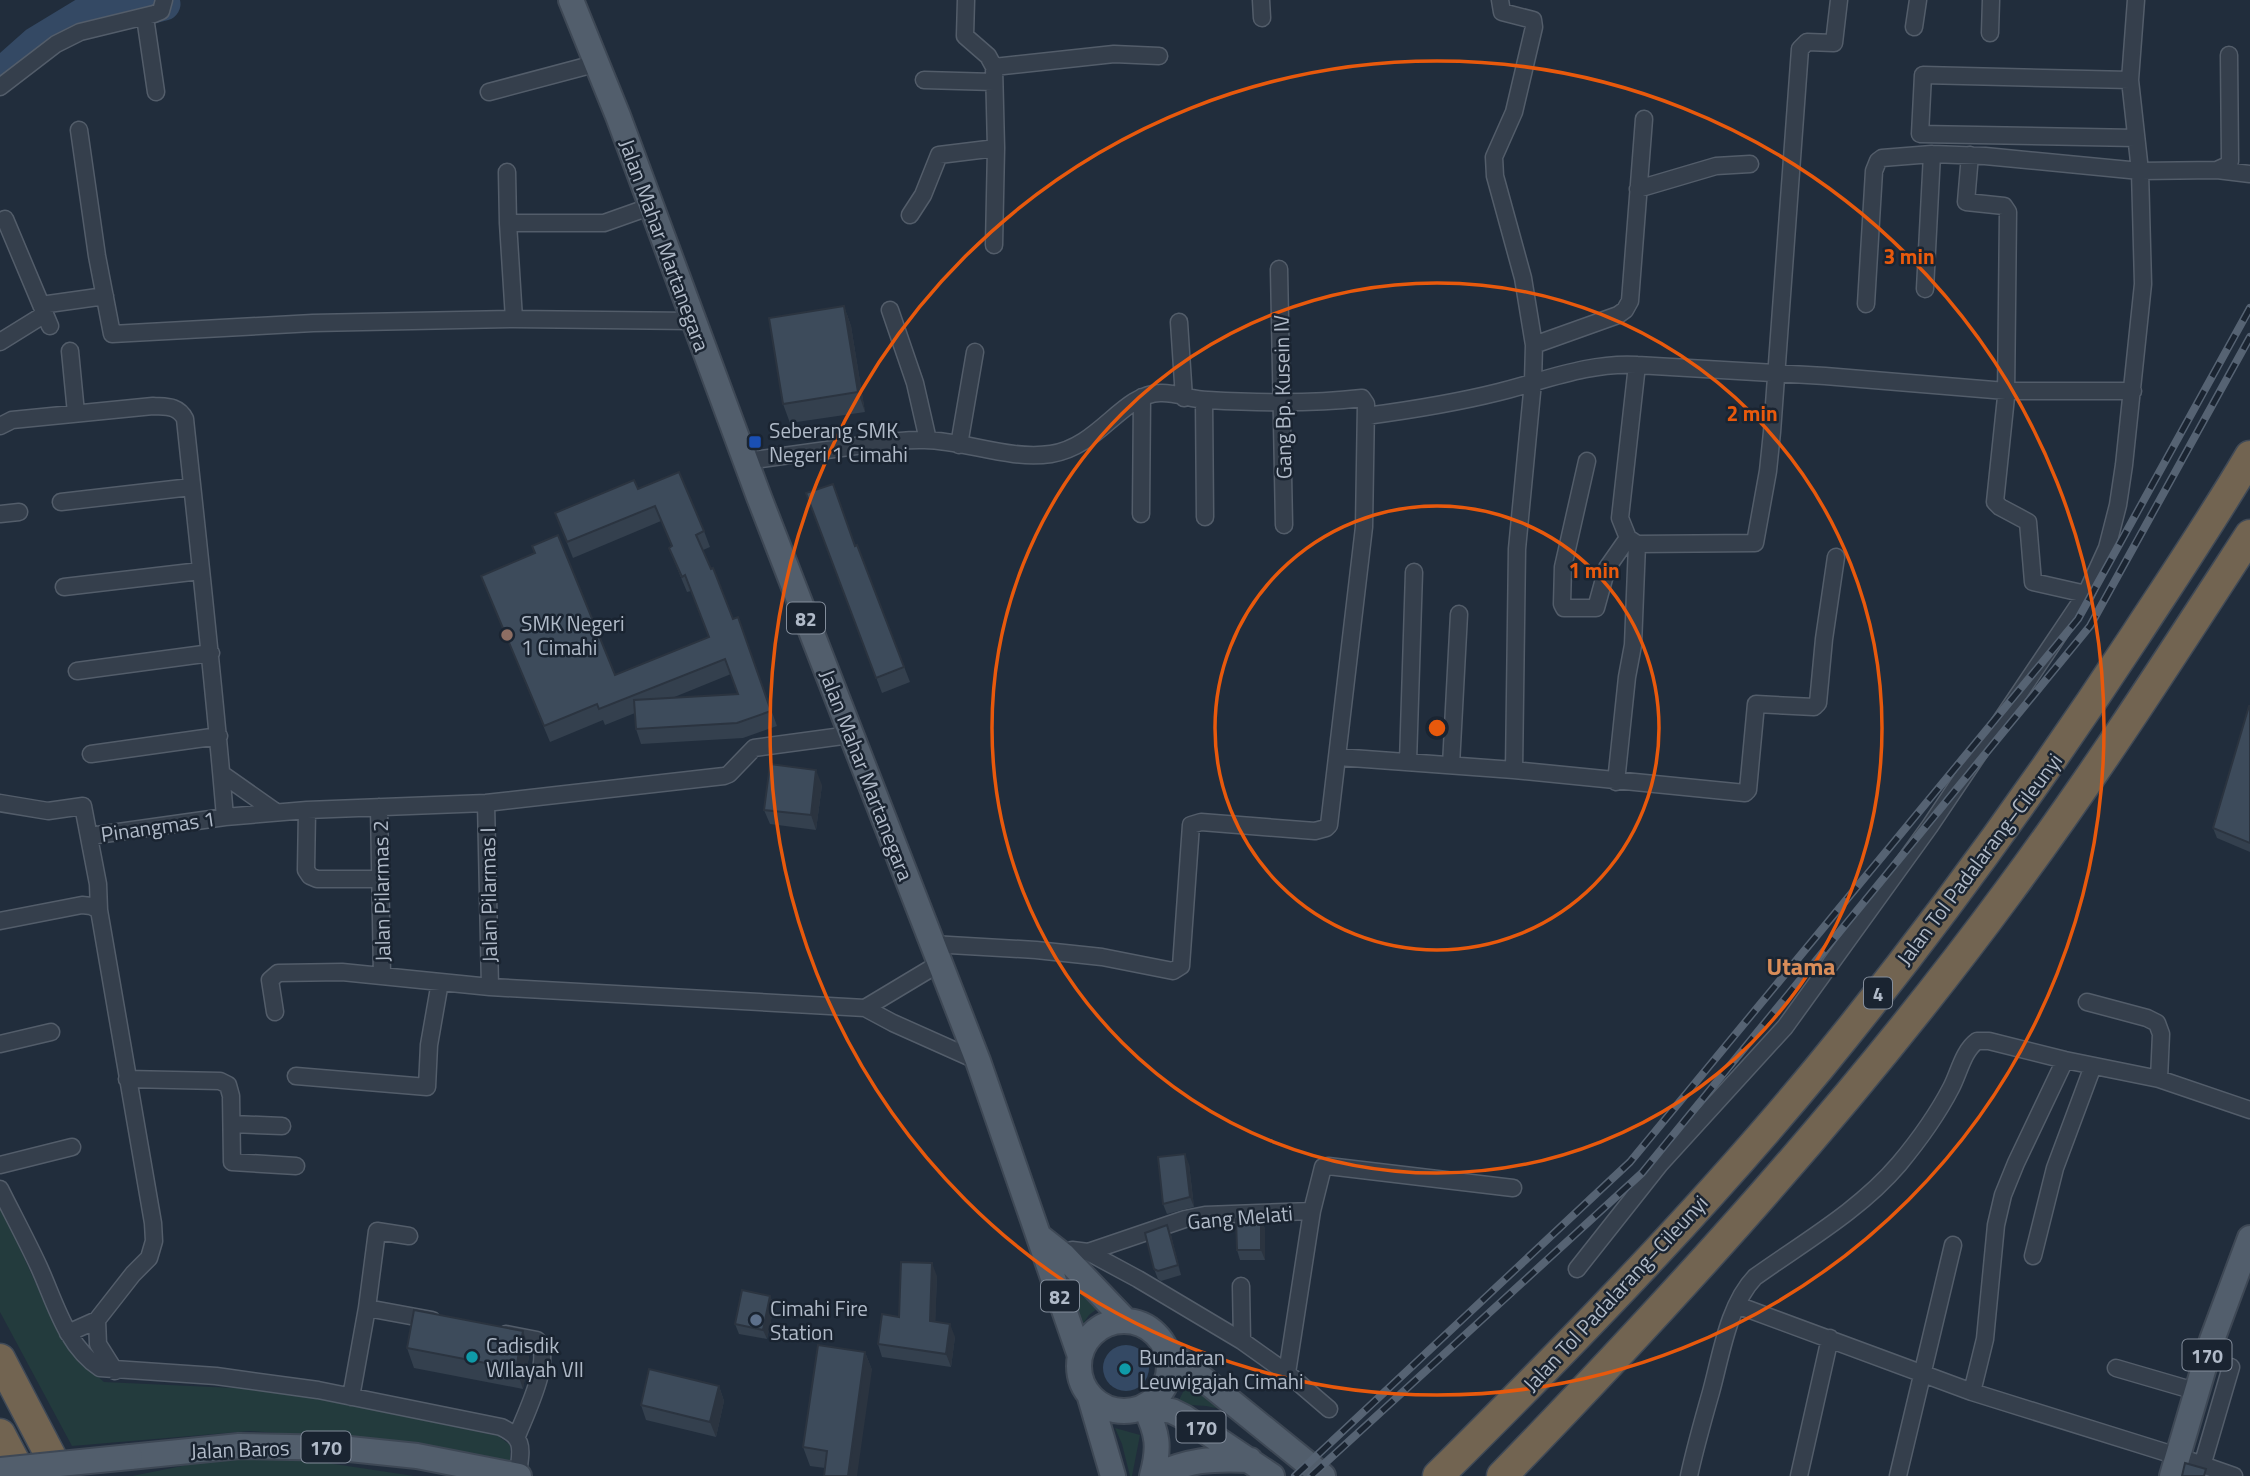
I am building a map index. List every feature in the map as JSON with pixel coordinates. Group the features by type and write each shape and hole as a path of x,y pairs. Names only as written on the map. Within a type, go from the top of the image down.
{"highway":[{"name":"Jalan Tol Padalarang–Cileunyi","path":"1438,1476 1557,1359 1725,1176 1818,1069 1984,857 2059,752 2216,513 2250,456"},
{"name":"Jalan Tol Padalarang–Cileunyi","path":"1502,1476 1592,1383 1753,1206 1919,1009 2009,892 2093,776 2250,534"},
{"path":"0,1359 61,1476"},
{"path":"0,1434 22,1476"}],"main road":[{"name":"Jalan Mahar Martanegara","path":"571,0 598,63 850,735 978,1061 1080,1356"},
{"name":"82","path":"1039,1237 1076,1254 1125,1321"},
{"name":"170","path":"2174,1466 2195,1391 2250,1238"},
{"path":"1113,1476 1089,1394 1082,1383 1080,1356 1085,1342 1096,1330 1110,1323 1125,1321"},
{"name":"170","path":"1125,1321 1138,1323 1149,1329 1165,1348 1321,1475"},
{"name":"170","path":"1145,1407 1157,1397 1163,1387 1168,1368 1165,1348"},
{"name":"170","path":"1089,1394 1097,1402 1119,1410 1145,1407 1172,1411 1272,1476"},
{"name":"170","path":"1145,1407 1156,1429 1158,1447 1153,1476"},
{"name":"Jalan Baros","path":"0,1470 239,1446 340,1448 417,1456 519,1476"},
{"name":"170","path":"1153,1476 1180,1464 1200,1460 1251,1460"}],"street":[{"path":"0,87 56,44 89,28 145,17 161,11 164,0"},
{"path":"967,0 965,36 988,56 994,74 994,245"},
{"path":"1261,0 1262,18"},
{"path":"1500,0 1505,15 1533,20 1534,23 1514,112 1494,157 1493,167 1523,278 1534,345 1517,549 1514,770"},
{"path":"1587,461 1563,568 1564,607 1596,608 1605,572 1633,541 1752,544 1756,541 1768,471 1800,48 1807,42 1834,43 1839,0"},
{"path":"1914,27 1918,0"},
{"path":"1990,0 1990,33"},
{"path":"1577,1269 1660,1164 1785,1027 1930,826 2086,594 2107,548 2118,505 2143,284 2140,171 2130,80 2136,0"},
{"path":"145,17 156,92"},
{"path":"924,80 994,74 1114,54 1159,56"},
{"path":"2217,170 2230,161 2229,55"},
{"path":"489,92 598,63"},
{"path":"2130,80 1923,75 1920,134 2136,138"},
{"path":"1534,345 1618,315 1628,306 1644,119"},
{"path":"79,130 112,334 313,323 514,319 693,321"},
{"path":"1985,135 1977,155 1966,202 2004,206 2008,212 2006,391 1995,502 2028,522 2033,582 2036,585 2086,594"},
{"path":"910,215 932,176 939,155 996,148"},
{"path":"1866,304 1875,165 1882,158 1932,154 1977,155 2140,171 2217,170 2250,174"},
{"path":"1925,289 1932,154"},
{"path":"1638,189 1716,166 1750,164"},
{"path":"507,172 514,319"},
{"path":"508,223 604,223 652,206"},
{"path":"5,219 45,315"},
{"name":"Gang Bp. Kusein IV","path":"1279,269 1284,524"},
{"path":"0,342 45,315 105,296"},
{"path":"890,310 915,383 928,440"},
{"path":"1180,322 1184,398"},
{"path":"70,351 76,413"},
{"path":"959,445 975,352"},
{"path":"1616,782 1633,645 1633,541 1620,518 1637,365"},
{"path":"1366,416 1444,404 1587,369 1637,365 2006,391 2133,391"},
{"path":"746,461 908,440 928,440 1028,455 1062,452 1089,439 1134,400 1161,393 1203,400 1283,402 1362,398 1366,404 1364,527 1330,822 1326,828 1315,831 1201,822 1190,827 1181,966 1178,969 1168,971 1102,957 1036,950 936,954 865,1007"},
{"path":"1140,514 1142,397"},
{"path":"1203,400 1205,517"},
{"path":"0,426 12,419 152,406 175,408 181,412 185,419 211,653 225,817"},
{"path":"61,502 191,487"},
{"path":"0,514 19,512"},
{"path":"1338,757 1514,770 1744,794 1747,792 1756,704 1814,707 1818,703 1836,557"},
{"path":"64,587 200,570"},
{"path":"1408,762 1414,572"},
{"path":"1451,765 1459,614"},
{"path":"77,671 211,653"},
{"name":"Pinangmas 1","path":"90,836 276,812 486,803 724,776 754,748 850,735"},
{"path":"91,754 219,736"},
{"path":"222,774 276,812"},
{"path":"0,803 48,811 83,806 153,1223 154,1241 149,1258 97,1320 68,1333"},
{"name":"Jalan Pilarmas I","path":"486,803 490,987"},
{"name":"Jalan Pilarmas 2","path":"379,807 382,975"},
{"path":"307,810 306,870 310,876 317,880 379,879"},
{"path":"0,921 82,905 99,910"},
{"path":"275,1012 271,979 278,973 342,972 490,987 865,1007 893,1023 978,1061"},
{"path":"296,1076 427,1087 429,1045 440,982"},
{"path":"2087,1002 2157,1023 2161,1034 2159,1079"},
{"path":"0,1044 51,1032"},
{"path":"1689,1476 1723,1346 1746,1286 1870,1193 1897,1166 1934,1118 1972,1044 1989,1041 2159,1079 2250,1110"},
{"path":"1972,1392 1985,1339 1996,1225 2003,1195 2065,1060"},
{"path":"2033,1256 2055,1168 2092,1066"},
{"path":"127,1079 220,1081 228,1085 231,1096 232,1162 296,1166"},
{"path":"232,1124 282,1126"},
{"path":"0,1165 72,1147"},
{"path":"1287,1373 1312,1211 1321,1171 1328,1166 1513,1188"},
{"path":"0,1189 68,1333 91,1362 100,1368 216,1376 318,1390 502,1427 517,1436"},
{"name":"Gang Melati","path":"1076,1254 1205,1215 1312,1211"},
{"path":"351,1397 377,1231 408,1236"},
{"path":"1898,1476 1953,1245"},
{"path":"1076,1254 1138,1279 1242,1341 1287,1373 1329,1409"},
{"path":"1241,1286 1242,1341"},
{"path":"1737,1305 2174,1466 2202,1466 2234,1476"},
{"path":"367,1308 446,1323"},
{"path":"97,1320 98,1344 116,1371"},
{"path":"485,1330 537,1340 542,1345 538,1383 517,1436 520,1447 519,1476"},
{"path":"1798,1476 1830,1338"},
{"path":"2202,1466 2231,1367"},
{"path":"2116,1368 2195,1391"}],"green space":[{"path":"0,1205 61,1339 78,1359 104,1382 278,1390 498,1436 510,1445 510,1462 358,1439 250,1431 72,1446 0,1312"},
{"path":"1064,1278 1098,1308 1089,1315 1078,1331"},
{"path":"1185,1376 1235,1412 1177,1404 1186,1386"},
{"path":"1115,1428 1140,1435 1132,1476 1130,1476"},
{"path":"227,1457 314,1461 414,1476 132,1476"}],"water":[{"path":"1126,1345 1143,1351 1149,1368 1143,1385 1126,1391 1109,1385 1103,1368 1109,1351"}],"building":[{"path":"844,306 858,392 783,404 769,318"},
{"path":"679,472 704,531 696,535 711,569 713,568 733,619 738,617 771,711 737,723 636,729 634,700 738,694 725,659 599,709 597,704 544,726 481,576 535,553 532,546 558,535 615,675 709,637 685,575 682,577 669,548 672,546 655,506 567,542 555,513 634,480 638,489"},
{"path":"833,484 904,667 876,678 806,493"},
{"path":"2250,706 2250,843 2213,828"},
{"path":"770,764 816,770 811,815 764,810"},
{"path":"1185,1154 1190,1197 1163,1204 1158,1157"},
{"path":"1236,1219 1261,1219 1261,1250 1237,1250"},
{"path":"1167,1225 1178,1265 1158,1271 1154,1269 1145,1233"},
{"path":"901,1262 932,1263 930,1321 950,1324 946,1354 878,1344 882,1314 899,1317"},
{"path":"742,1290 770,1296 763,1330 735,1324"},
{"path":"414,1310 523,1331 516,1369 407,1348"},
{"path":"818,1345 865,1352 848,1476 824,1476 827,1451 803,1447"},
{"path":"649,1369 719,1386 710,1422 641,1405"},
{"path":"2185,1463 2206,1469 2204,1476 2182,1476"}],"waterway":[{"path":"0,75 36,43 84,14 137,11 164,4"}],"railway":[{"path":"1295,1476 1630,1162 2078,619 2250,308"},
{"path":"1311,1476 1642,1173 2090,626 2250,337"}],"place":[{"name":"Seberang SMK Negeri 1 Cimahi","path":"755,442"},
{"name":"SMK Negeri 1 Cimahi","path":"507,635"},
{"name":"Cimahi Fire Station","path":"756,1320"},
{"name":"Cadisdik WIlayah VII","path":"472,1357"},
{"name":"Bundaran Leuwigajah Cimahi","path":"1125,1369"}],"district":[{"name":"Utama","path":"1801,966"}]}
